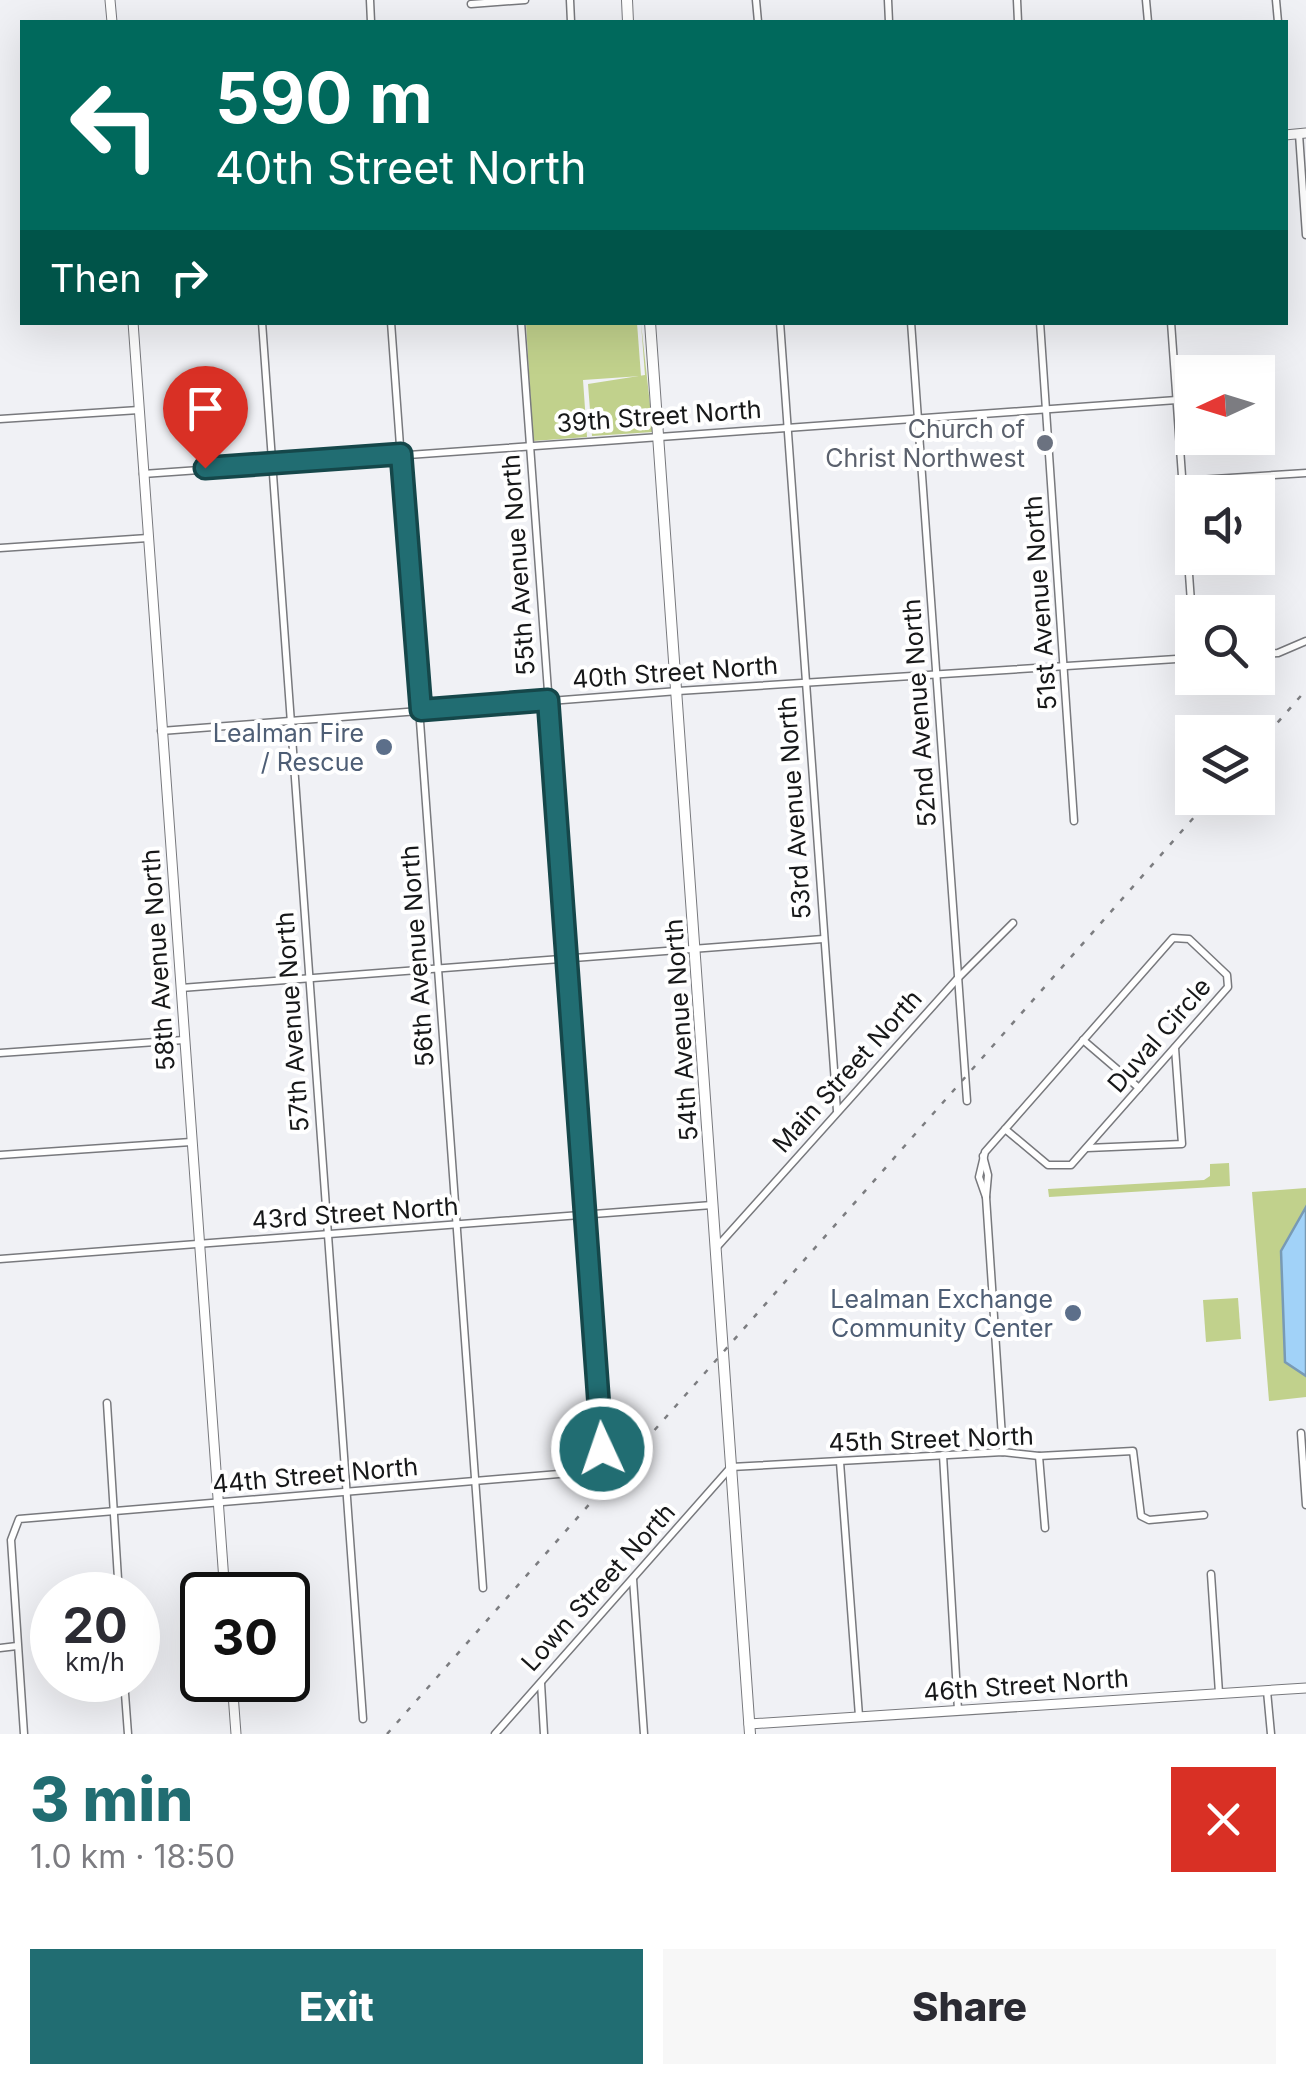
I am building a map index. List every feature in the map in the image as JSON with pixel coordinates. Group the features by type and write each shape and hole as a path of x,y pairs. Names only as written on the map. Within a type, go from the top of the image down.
{"main road":[{"name":"54th Avenue North","path":"650,325 750,1729"}],"street":[{"path":"471,4 525,0"},
{"path":"1303,134 1306,235"},
{"name":"58th Avenue North","path":"133,325 223,1572"},
{"name":"57th Avenue North","path":"262,325 362,1718"},
{"name":"56th Avenue North","path":"391,325 483,1588"},
{"name":"55th Avenue North","path":"521,325 601,1418 602,1449 597,1463"},
{"name":"53rd Avenue North","path":"780,325 837,1111"},
{"name":"52nd Avenue North","path":"910,325 967,1101"},
{"name":"51st Avenue North","path":"1040,325 1074,821"},
{"path":"1171,325 1175,374"},
{"name":"39th Street North","path":"144,474 1175,400"},
{"path":"0,420 139,410"},
{"path":"1275,475 1306,473"},
{"path":"0,548 148,538"},
{"path":"1275,653 1306,641"},
{"name":"40th Street North","path":"161,732 548,700 1175,659"},
{"name":"Main Street North","path":"716,1249 958,978 1013,923"},
{"name":"Duval Circle","path":"1003,1452 986,1197 979,1177 984,1154 1005,1129 1083,1040 1178,937 1188,940 1229,980 1228,987 1066,1168 1053,1167 1005,1129"},
{"path":"180,988 823,940"},
{"path":"0,1052 184,1040"},
{"path":"1083,1040 1139,1088"},
{"path":"1086,1148 1182,1144 1174,1048"},
{"path":"0,1155 191,1142"},
{"name":"43rd Street North","path":"0,1259 712,1205"},
{"path":"107,1402 118,1572"},
{"path":"1301,1433 1306,1505"},
{"name":"45th Street North","path":"731,1468 1003,1452 1039,1456 1133,1452 1140,1516 1149,1520 1204,1515"},
{"path":"943,1455 958,1710"},
{"path":"1039,1456 1045,1528"},
{"path":"840,1462 859,1716"},
{"name":"44th Street North","path":"17,1646 10,1540 20,1519 571,1473 597,1463"},
{"name":"Lown Street North","path":"495,1734 731,1468"},
{"path":"1212,1574 1219,1693"},
{"path":"633,1578 644,1734"},
{"path":"0,1648 17,1646 24,1734"},
{"path":"540,1682 544,1734"},
{"name":"46th Street North","path":"750,1729 859,1716 1306,1688"},
{"path":"1268,1690 1271,1734"},
{"path":"126,1702 128,1734"},
{"path":"234,1702 236,1734"}],"green space":[{"path":"526,325 637,325 641,376 583,380 587,437 533,441"},
{"path":"641,325 653,432 592,436 588,384 645,375"},
{"path":"1229,1163 1230,1186 1049,1197 1048,1189 1204,1180 1210,1176 1210,1164"},
{"path":"1306,1188 1306,1207 1281,1251 1285,1362 1306,1376 1306,1397 1269,1401 1252,1192"},
{"path":"1238,1298 1241,1339 1206,1342 1203,1300"}],"water":[{"path":"1306,1207 1306,1376 1285,1362 1281,1251"}],"railway":[{"path":"1275,726 1306,690"},
{"path":"387,1734 1196,815"}],"place":[{"name":"Church of Christ Northwest","path":"1045,443"},
{"name":"Lealman Fire / Rescue","path":"384,747"},
{"name":"Lealman Exchange Community Center","path":"1073,1313"}],"route":[{"path":"205,468 401,454 421,710 548,700 602,1449"}]}
